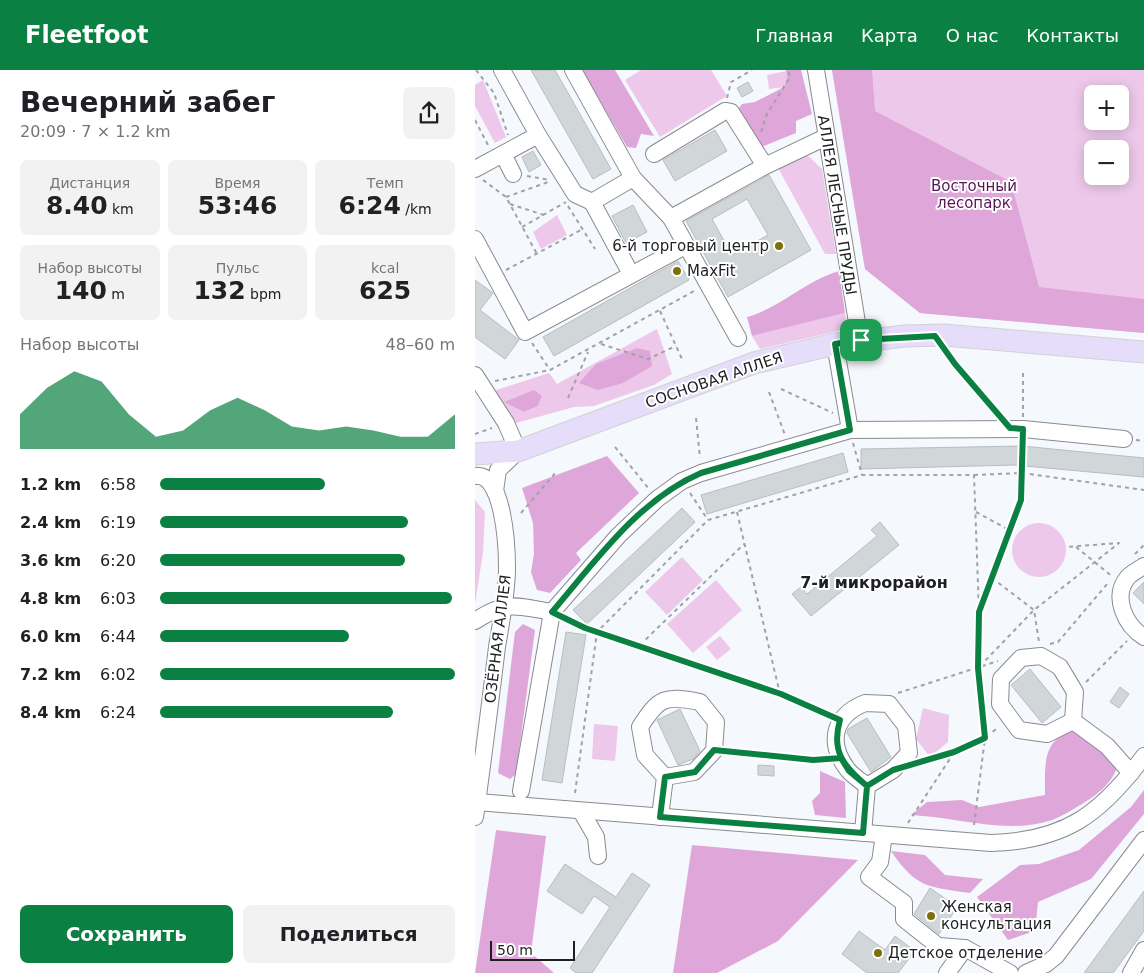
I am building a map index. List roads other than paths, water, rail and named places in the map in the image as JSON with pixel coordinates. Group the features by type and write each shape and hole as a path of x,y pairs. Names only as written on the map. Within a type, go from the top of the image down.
{"main road":[{"name":"СОСНОВАЯ АЛЛЕЯ","path":"475,468 754,364 835,344 861,340 935,336 1144,352"},
{"name":"СОСНОВАЯ АЛЛЕЯ","path":"475,454 507,456"}],"street":[{"path":"502,70 537,135 567,197 592,202 633,178"},
{"path":"573,70 633,178 671,218 738,338"},
{"name":"АЛЛЕЯ ЛЕСНЫЕ ПРУДЫ","path":"816,70 861,340"},
{"path":"654,154 725,110 731,112 765,166"},
{"path":"479,175 504,154 537,135"},
{"path":"671,218 765,166 826,137"},
{"path":"504,154 513,174"},
{"path":"592,202 631,274"},
{"path":"475,239 525,332 685,246"},
{"path":"835,344 850,430"},
{"path":"477,383 506,423 507,456 496,476 495,491"},
{"path":"521,791 552,612 618,536 657,499 681,481 701,473 790,446 850,430 1016,429 1124,439"},
{"path":"475,476 485,476 495,491"},
{"name":"ОЗЁРНАЯ АЛЛЕЯ","path":"476,810 507,571 507,547 501,510 495,491"},
{"path":"1138,562 1127,578 1118,583 1123,615 1140,634"},
{"path":"475,621 503,606 552,612"},
{"path":"1041,652 1060,667 1075,692 1073,720 1047,734 1019,730 1000,704 1001,679 1021,658 1041,652"},
{"path":"660,817 665,777 645,755 640,727 654,704 677,697 701,702 716,722 714,750 695,772 665,777"},
{"path":"865,703 889,704 906,726 909,753 893,770 867,786 849,771 841,758 835,738 840,720 850,709 865,703"},
{"path":"1073,720 1107,746 1131,773"},
{"path":"476,810 581,811 904,837 991,843 1021,842 1069,827 1085,817 1117,790 1144,756"},
{"path":"863,833 867,786"},
{"path":"581,811 596,837 599,856"},
{"path":"884,835 880,862 869,877 904,904 903,919 938,946 965,948 1010,973"},
{"path":"1026,973 1035,971 1057,956 1144,840"},
{"path":"947,973 965,948"},
{"path":"1131,973 1144,950"}],"place":[{"name":"6-й торговый центр","path":"779,246"},
{"name":"MaxFit","path":"677,271"},
{"name":"Женская консультация","path":"931,916"},
{"name":"Детское отделение","path":"878,953"}],"district":[{"name":"7-й микрорайон","path":"874,582"}],"park label":[{"name":"Восточный лесопарк","path":"974,194"}]}
